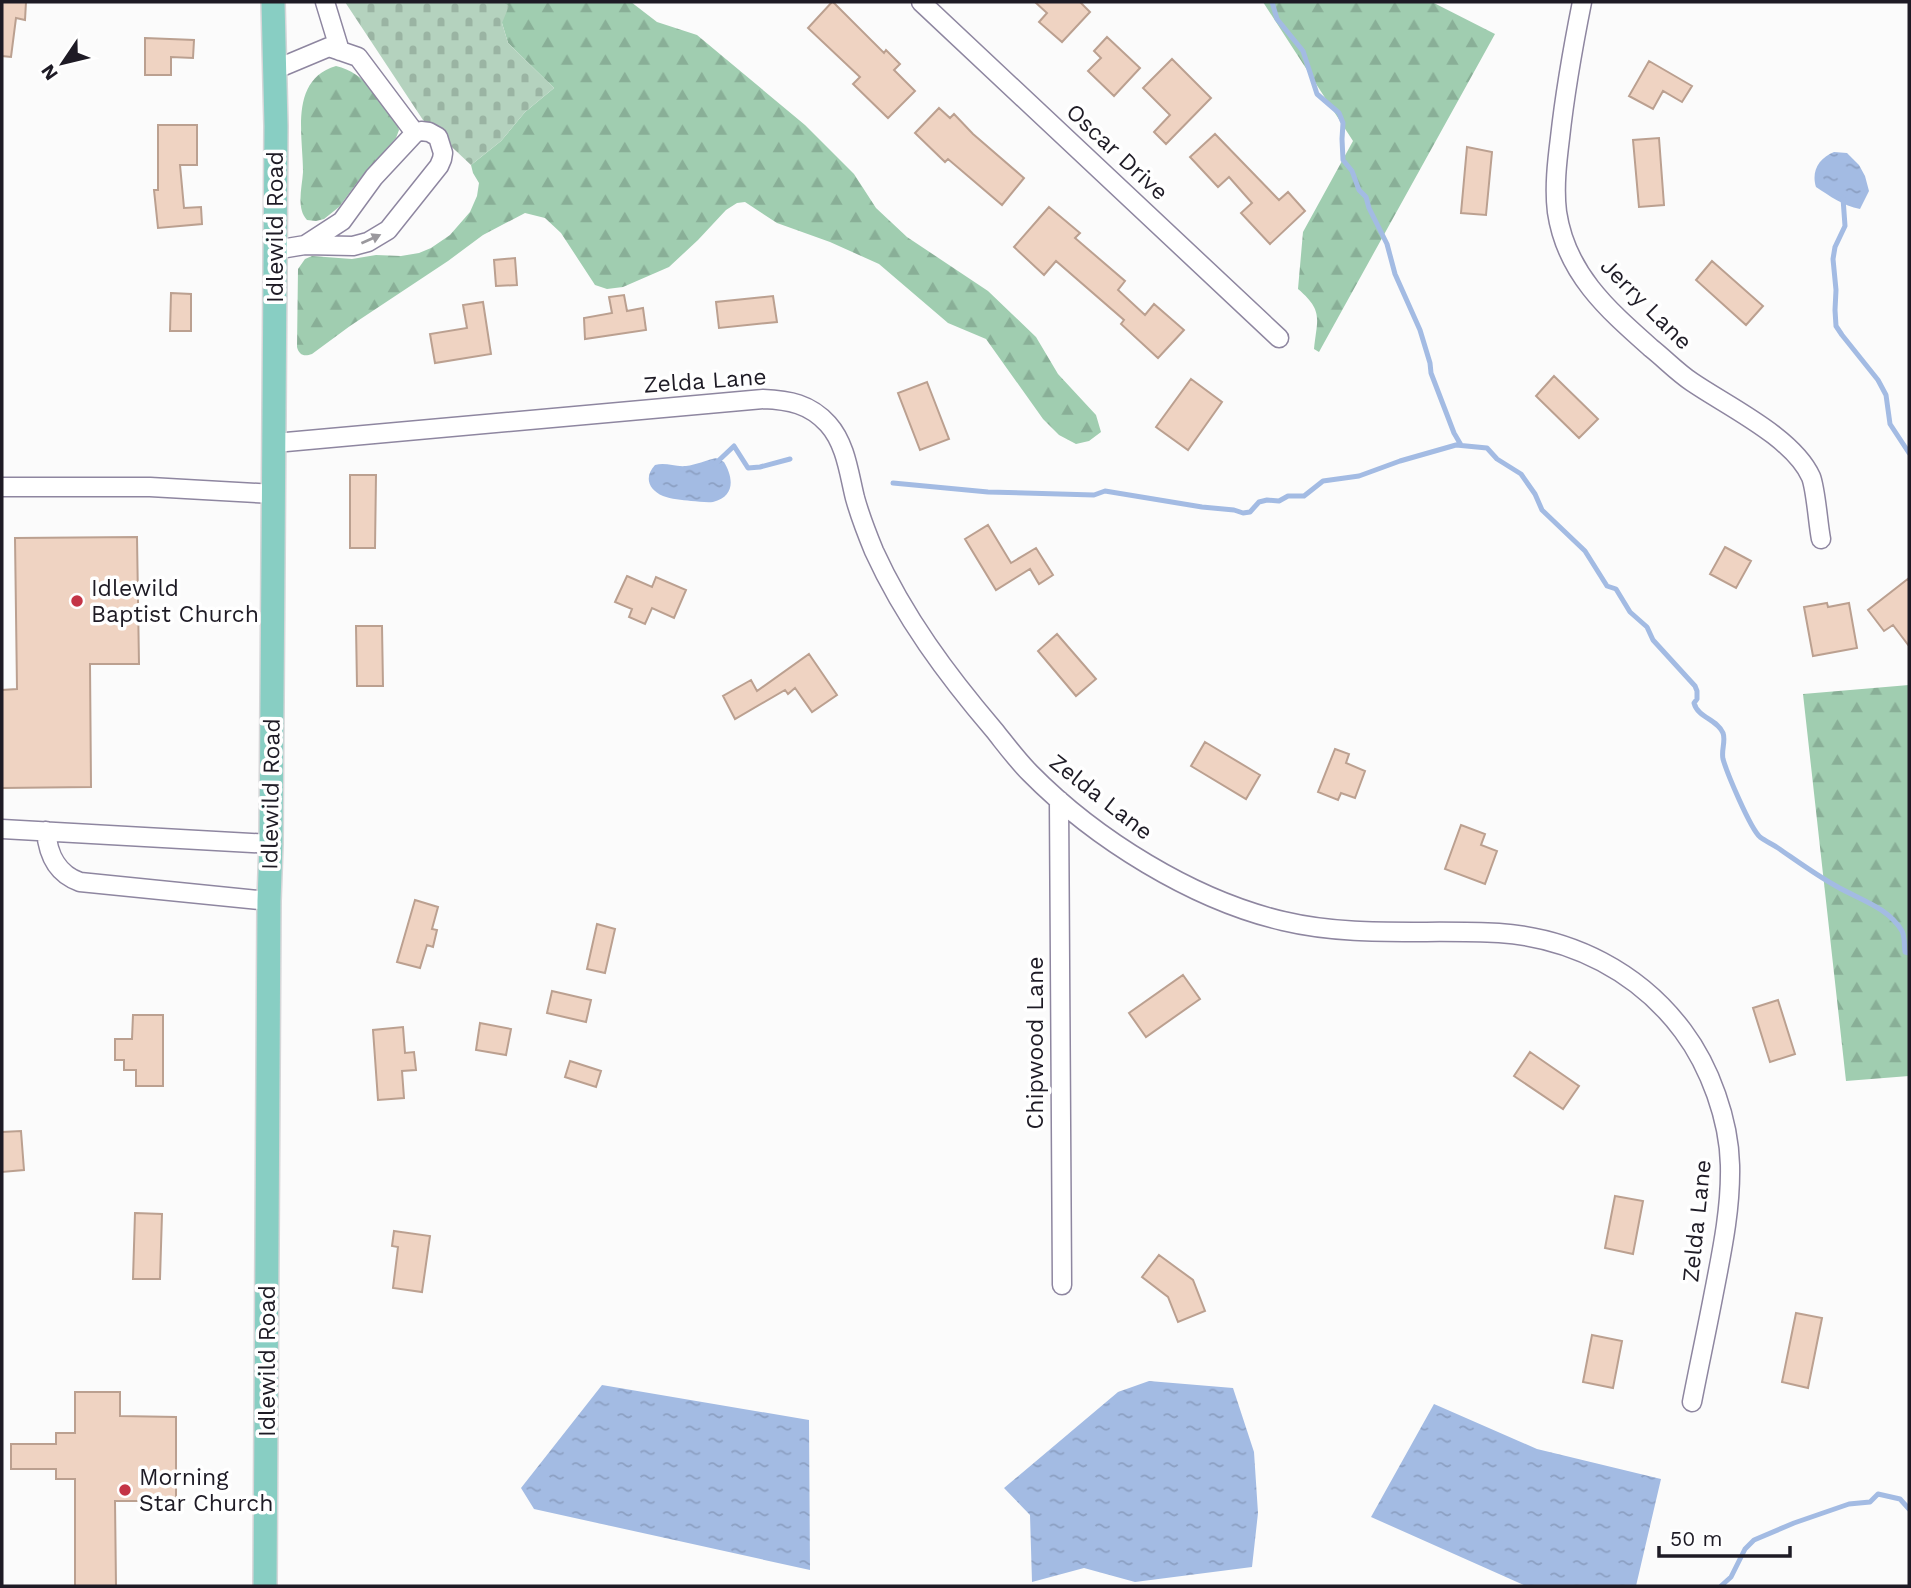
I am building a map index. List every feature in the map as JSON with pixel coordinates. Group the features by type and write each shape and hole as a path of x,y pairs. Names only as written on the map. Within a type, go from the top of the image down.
{"main road":[{"name":"Idlewild Road","path":"265,1586 275,443 273,2"}],"street":[{"path":"325,2 340,51"},
{"name":"Oscar Drive","path":"921,2 1279,338"},
{"name":"Jerry Lane","path":"1582,2 1557,161 1557,211 1564,244 1585,282 1631,330 1690,381 1750,417 1796,454 1811,477 1821,540"},
{"path":"274,70 329,47 358,57 415,133"},
{"path":"275,250 304,245 353,246 368,242 388,230 439,166 443,153 438,137 429,132 415,133 374,177 342,221 304,245"},
{"name":"Zelda Lane","path":"275,443 763,399 792,402 808,407 830,426 837,437 850,469 860,513 874,551 897,597 941,667 1029,772 1059,800 1115,844 1189,887 1258,915 1318,928 1349,931 1499,933 1569,946 1617,969 1647,991 1680,1027 1716,1093 1730,1163 1723,1248 1692,1402"},
{"path":"2,487 150,487 274,494"},
{"name":"Chipwood Lane","path":"1059,800 1062,1285"},
{"path":"2,829 271,844"},
{"path":"46,831 47,846 53,860 60,870 80,883 269,901"}],"green space":[{"path":"345,2 503,2 509,6 502,23 508,43 554,88 525,112 501,141 471,165 423,120"},
{"path":"480,2 631,2 657,22 697,35 805,125 854,174 876,208 907,237 988,291 1036,337 1058,374 1096,415 1101,432 1089,441 1076,444 1059,435 1043,419 986,339 948,323 879,264 830,242 777,223 745,202 737,203 726,210 669,267 623,287 607,289 595,285 561,233 545,218 525,213 483,235 312,354 301,354 297,347 298,269 305,259 312,256 352,259 376,255 401,256 431,248 450,235 470,212 477,196 479,183 471,165 501,141 525,112 554,88 508,43 502,23"},
{"path":"1263,2 1432,2 1495,34 1319,352 1314,349 1317,323 1315,310 1298,289 1303,232 1353,141"},
{"path":"336,66 356,74 371,88 397,123 399,130 396,138 339,207 324,219 307,220 301,204 302,110 311,83 321,73"},
{"path":"1909,685 1909,1076 1846,1081 1803,694"}],"water":[{"path":"1834,152 1847,153 1865,176 1869,191 1860,209 1842,203 1816,187 1817,166"},
{"path":"716,458 724,462 731,480 726,495 713,502 666,497 654,490 649,482 655,465 686,466"},
{"path":"1149,1381 1233,1388 1254,1452 1258,1513 1252,1567 1135,1582 1084,1568 1032,1582 1030,1515 1004,1488 1118,1392"},
{"path":"602,1385 809,1420 810,1570 534,1509 521,1488"},
{"path":"1434,1404 1537,1449 1661,1479 1636,1586 1526,1586 1371,1517"}],"building":[{"path":"2,2 26,2 25,20 16,18 11,57 2,56"},
{"path":"832,2 884,53 886,50 900,64 894,70 915,91 888,118 853,84 860,77 808,28"},
{"path":"1035,2 1080,2 1090,12 1062,42 1039,22 1047,13"},
{"path":"1107,37 1140,68 1114,96 1088,71 1101,58 1094,51"},
{"path":"145,38 194,40 193,58 171,57 171,75 145,75"},
{"path":"1172,59 1211,98 1166,144 1154,132 1170,115 1143,88"},
{"path":"1649,61 1692,86 1682,102 1663,91 1653,109 1629,96"},
{"path":"939,108 950,118 954,114 1024,178 1002,205 948,159 945,162 915,133"},
{"path":"158,125 197,125 197,165 180,165 184,208 201,207 202,224 158,228 154,190 158,190"},
{"path":"1215,134 1279,200 1288,192 1305,211 1270,244 1241,213 1252,203 1229,177 1218,187 1190,157"},
{"path":"1659,138 1664,205 1639,207 1633,140"},
{"path":"1467,147 1492,152 1486,215 1461,213"},
{"path":"1049,207 1080,233 1075,238 1125,281 1118,290 1145,315 1154,304 1184,330 1158,358 1121,324 1124,320 1056,261 1044,275 1014,247"},
{"path":"515,258 517,285 496,286 494,260"},
{"path":"1712,261 1763,306 1746,325 1696,280"},
{"path":"171,293 191,294 191,331 170,331"},
{"path":"624,295 627,311 643,308 646,330 585,339 584,318 612,313 609,297"},
{"path":"773,296 777,322 719,328 716,302"},
{"path":"483,302 491,354 435,363 430,334 467,328 463,305"},
{"path":"1554,376 1598,419 1579,438 1536,396"},
{"path":"1191,379 1222,402 1188,450 1156,427"},
{"path":"927,382 949,439 920,450 898,393"},
{"path":"350,475 376,475 375,548 350,548"},
{"path":"988,525 1011,563 1036,548 1053,575 1039,584 1030,569 996,590 965,539"},
{"name":"Idlewild Baptist Church","path":"137,537 139,664 90,664 91,787 2,788 2,690 17,689 15,538"},
{"path":"1725,547 1751,561 1736,588 1710,574"},
{"path":"627,576 652,587 656,577 686,590 674,618 652,608 645,624 629,617 632,609 615,602"},
{"path":"1909,578 1909,646 1893,625 1884,631 1868,610"},
{"path":"1827,603 1828,607 1849,603 1857,648 1813,656 1804,607"},
{"path":"356,626 382,626 383,686 357,686"},
{"path":"1057,634 1096,679 1076,696 1038,651"},
{"path":"809,654 837,695 812,712 795,688 788,694 785,690 735,719 723,696 751,680 757,691"},
{"path":"1205,742 1260,775 1246,799 1191,766"},
{"path":"1335,749 1349,754 1346,763 1365,771 1355,798 1341,793 1338,800 1318,792"},
{"path":"1461,825 1485,834 1481,845 1497,851 1485,884 1445,869"},
{"path":"415,900 438,907 432,929 437,930 433,947 427,945 420,968 397,962"},
{"path":"597,924 615,929 605,973 587,969"},
{"path":"1183,975 1200,999 1146,1037 1129,1013"},
{"path":"552,991 591,1000 586,1022 547,1013"},
{"path":"1778,1000 1795,1054 1770,1062 1753,1008"},
{"path":"133,1015 163,1015 163,1086 136,1086 136,1070 124,1070 124,1060 115,1060 115,1039 132,1039"},
{"path":"480,1023 511,1029 506,1055 476,1050"},
{"path":"403,1027 405,1053 414,1052 416,1070 402,1071 404,1098 378,1100 373,1030"},
{"path":"1530,1052 1579,1086 1563,1109 1514,1076"},
{"path":"570,1061 601,1071 596,1087 565,1077"},
{"path":"21,1131 24,1170 2,1172 2,1132"},
{"path":"1615,1196 1643,1201 1633,1254 1605,1248"},
{"path":"135,1213 162,1214 160,1279 133,1279"},
{"path":"394,1231 430,1236 422,1292 393,1288 398,1247 392,1246"},
{"path":"1159,1255 1193,1280 1205,1311 1178,1322 1168,1297 1142,1277"},
{"path":"1796,1313 1822,1318 1808,1388 1782,1382"},
{"path":"1592,1335 1622,1341 1613,1388 1583,1382"},
{"name":"Morning Star Church","path":"75,1392 120,1392 120,1416 176,1417 176,1501 115,1501 116,1586 75,1586 75,1479 56,1479 56,1469 11,1469 11,1444 56,1444 56,1433 75,1433"}],"waterway":[{"path":"1272,2 1277,19 1303,51 1317,94 1339,113 1343,123 1343,160 1352,171 1359,190 1366,197 1387,244 1395,274 1420,330 1431,373 1461,445"},
{"path":"1843,198 1845,226 1835,247 1833,259 1836,326 1878,380 1886,395 1890,424 1909,453"},
{"path":"893,483 988,492 1094,495 1105,491 1243,513 1250,512 1259,502 1279,501 1288,496 1304,496 1323,481 1359,476 1456,445 1487,448 1497,459 1521,474 1542,510 1585,551 1607,586 1616,589 1630,612 1647,627 1653,640 1695,686 1696,708 1723,733 1725,766 1745,812 1760,837 1821,877 1889,916 1902,931 1905,952 1909,953"},
{"path":"715,464 734,446 748,468 790,459"},
{"path":"1721,1586 1731,1577 1745,1549 1754,1540 1794,1523 1849,1504 1870,1502 1878,1494 1900,1499 1909,1509"}],"place":[{"name":"Idlewild Baptist Church","path":"77,601"},
{"name":"Morning Star Church","path":"125,1490"}]}
